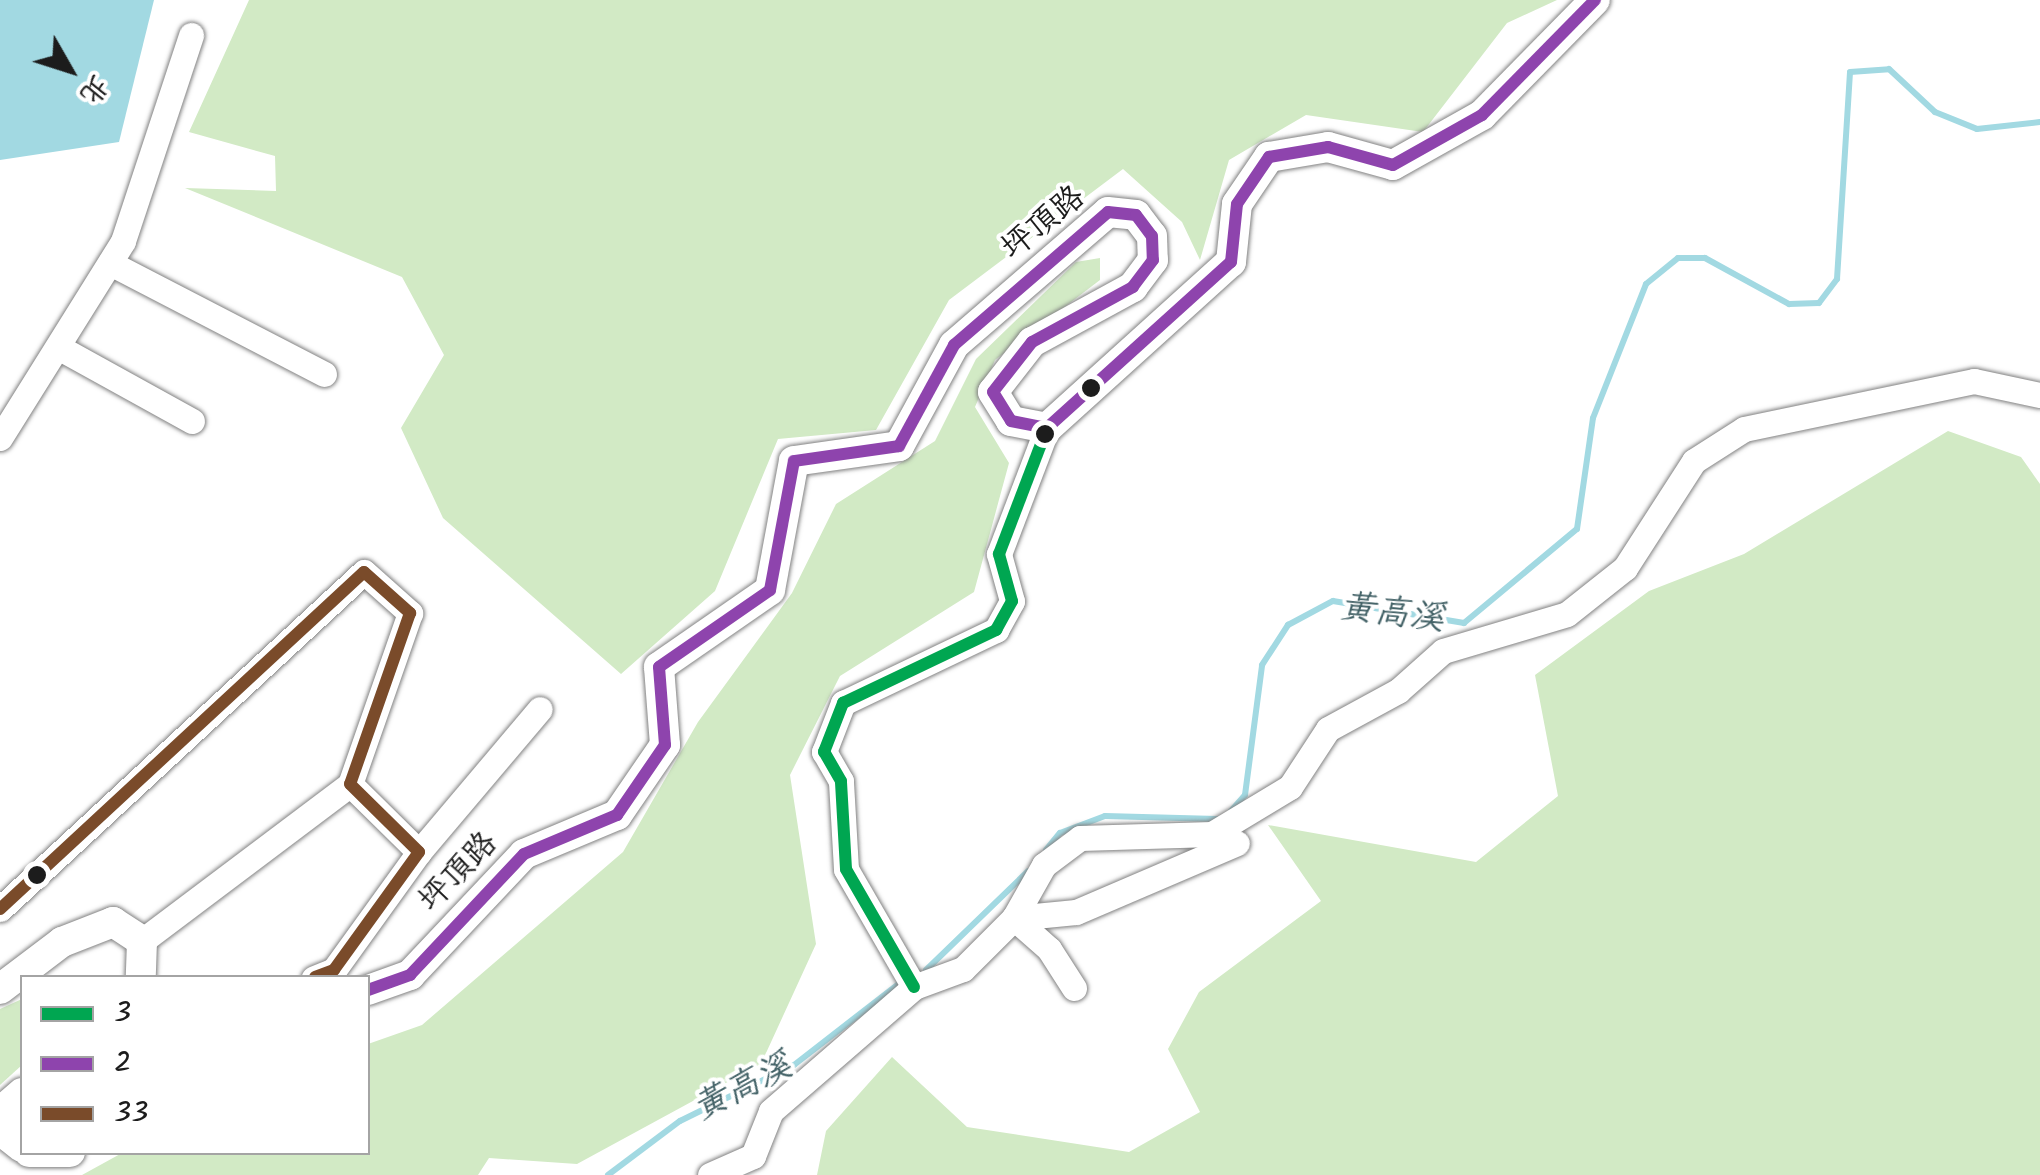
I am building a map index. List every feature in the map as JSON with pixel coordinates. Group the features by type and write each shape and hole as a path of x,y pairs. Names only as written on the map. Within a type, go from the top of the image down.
{"street":[{"path":"914,987 846,869 841,781 824,752 843,704 996,630 1012,601 999,554 1047,428 1231,262 1237,204 1269,157 1328,147 1393,165 1482,115 1594,0"},
{"path":"0,438 110,263 191,35"},
{"name":"坪頂路","path":"370,989 410,974 524,854 617,815 665,745 660,667 770,590 794,461 899,446 954,345 1108,212 1136,214 1152,236 1152,260 1133,286 1032,342 993,392 1011,420 1047,428"},
{"path":"110,263 324,374"},
{"path":"58,348 192,421"},
{"path":"710,1175 752,1156 770,1111 914,987 963,968 1014,918 1044,866 1080,838 1212,834 1290,787 1328,729 1398,691 1443,651 1567,614 1625,568 1694,460 1744,429 1974,382 2040,395"},
{"path":"0,909 364,572 410,613 350,784 142,941"},
{"path":"322,975 334,970 419,852 540,708"},
{"path":"350,784 419,852"},
{"path":"1014,918 1076,912 1237,843"},
{"path":"1014,918 1050,949 1074,988"},
{"path":"0,990 62,942 113,922 142,941"},
{"path":"141,975 142,941"},
{"path":"20,1094 6,1106 9,1137 20,1145"}],"green space":[{"path":"249,0 1557,0 1507,23 1423,132 1306,115 1229,160 1200,260 1182,222 1123,169 949,300 876,430 778,439 715,591 621,674 443,518 401,428 444,355 402,277 185,188 276,191 275,156 189,132"},
{"path":"1100,258 1100,280 995,360 975,407 1009,463 974,592 840,676 790,775 816,944 761,1064 577,1164 489,1158 478,1175 82,1175 118,1155 370,1155 370,1043 422,1025 623,852 698,722 792,593 836,504 935,441 976,359 1076,262"},
{"path":"1948,431 2021,457 2040,484 2040,1175 817,1175 826,1131 892,1057 967,1127 1129,1152 1200,1112 1168,1049 1199,992 1321,901 1268,825 1476,862 1558,796 1535,675 1649,591 1744,554"},
{"path":"20,1000 20,1067 0,1085 0,1009"}],"water":[{"path":"0,0 154,0 119,142 0,160"}],"waterway":[{"name":"黃高溪","path":"1231,811 1245,795 1262,665 1288,625 1333,601 1464,623 1577,529 1593,418 1646,284 1678,258 1705,258 1789,304 1819,303 1837,279 1850,72 1889,69 1935,112 1977,129 2040,122"},
{"name":"黃高溪","path":"1046,850 1060,833 1105,816 1217,819"},
{"name":"黃高溪","path":"926,970 1028,871"},
{"name":"黃高溪","path":"608,1175 680,1121 794,1065 901,982"}],"transit line":[{"name":"2","path":"370,989 410,975 524,854 617,815 665,745 659,667 770,590 794,461 899,446 954,345 1108,212 1136,215 1152,236 1153,260 1133,287 1032,342 993,392 1011,421 1047,428 1231,262 1237,204 1269,157 1328,147 1393,165 1482,115 1595,0"},
{"name":"3","path":"914,987 846,869 841,781 824,752 843,703 996,630 1012,601 999,554 1047,428"},
{"name":"33","path":"0,909 364,572 410,613 350,784 419,852 334,970 320,975"}]}
